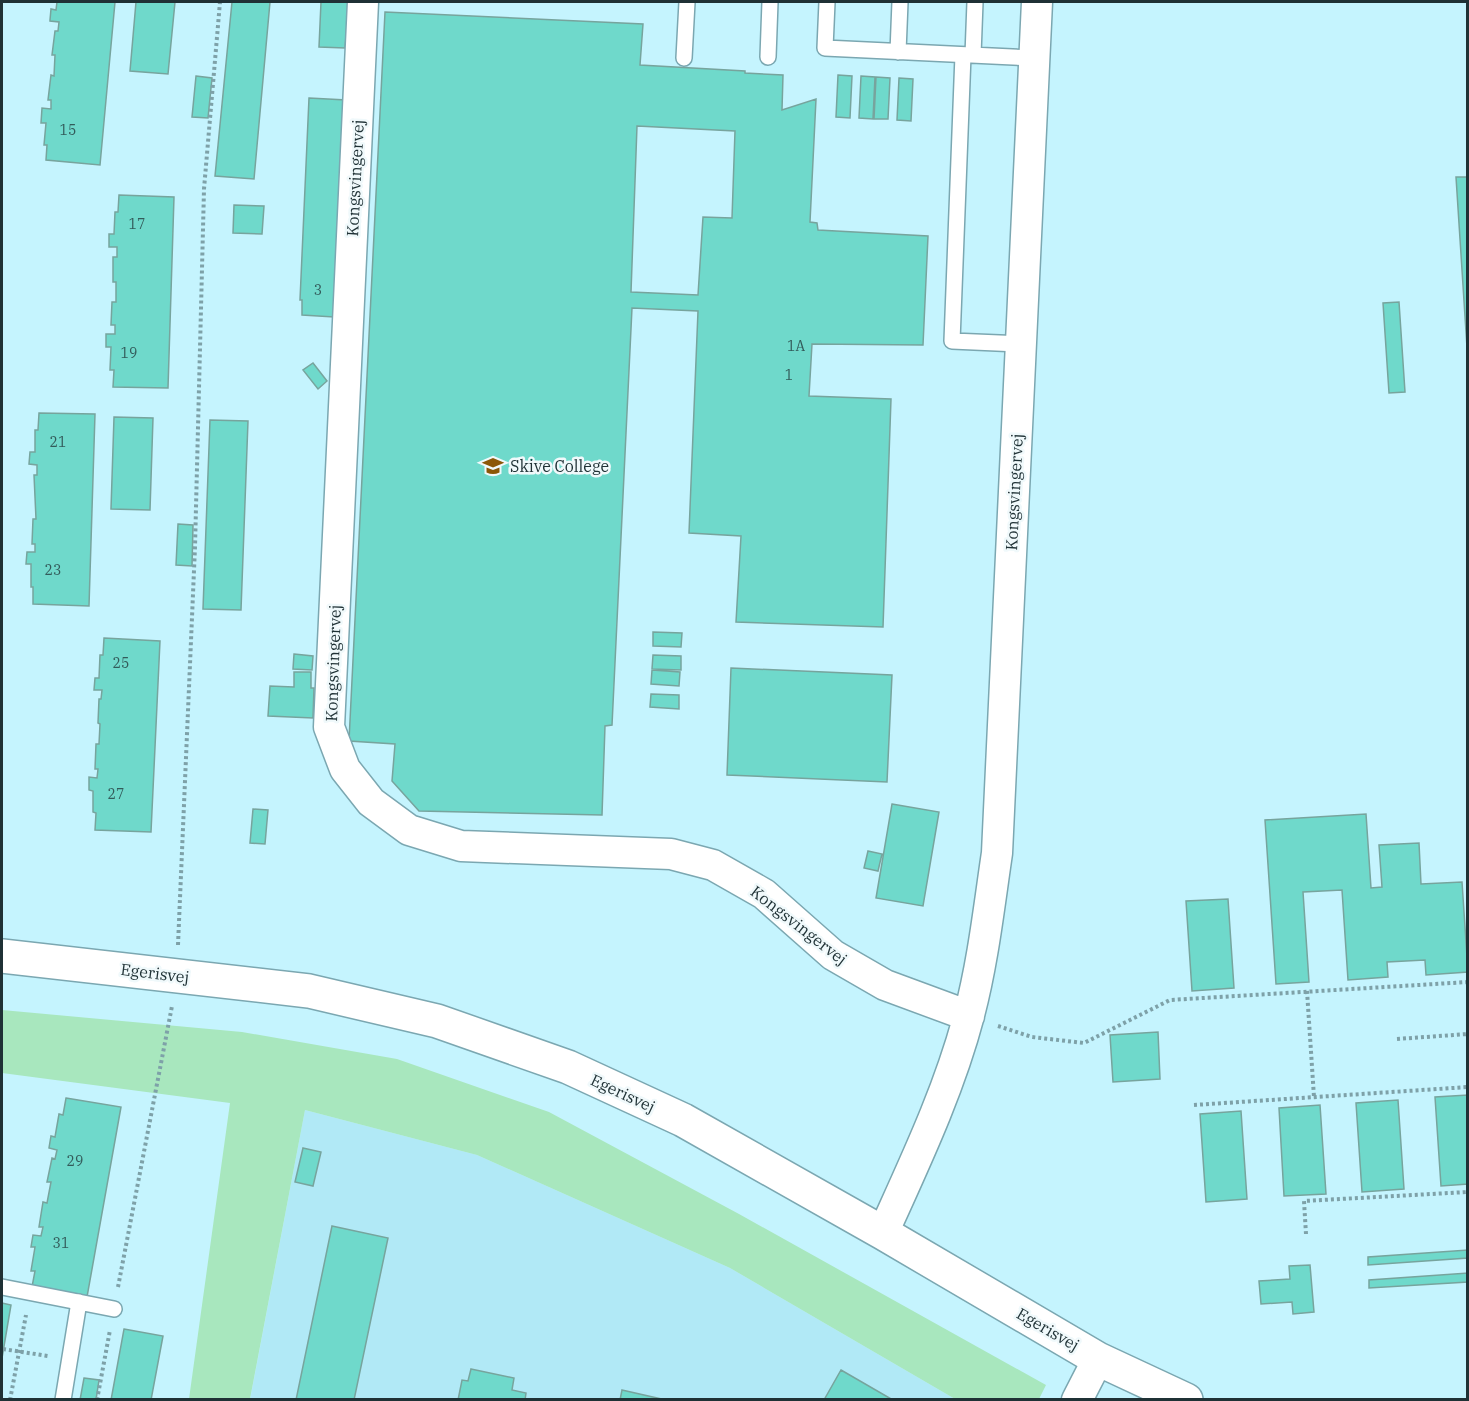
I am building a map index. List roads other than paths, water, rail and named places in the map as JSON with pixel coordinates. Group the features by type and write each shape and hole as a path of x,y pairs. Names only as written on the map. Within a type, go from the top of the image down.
{"street":[{"name":"Kongsvingervej","path":"363,2 329,727 345,769 371,802 409,830 461,846 671,854 713,864 764,894 833,955 885,985 969,1016"},
{"name":"Kongsvingervej","path":"883,1233 936,1116 969,1016 985,936 997,853 1037,2"},
{"name":"Egerisvej","path":"2,956 309,991 437,1021 568,1067 683,1120 883,1233 1098,1359 1186,1400"},
{"path":"1077,1400 1098,1359"}],"lane":[{"path":"684,58 687,2"},
{"path":"768,57 770,2"},
{"path":"827,2 825,48 1034,58"},
{"path":"898,52 900,2"},
{"path":"975,2 968,55 952,341 1021,344"},
{"path":"2,1287 114,1309"},
{"path":"63,1400 79,1302"}],"place":[{"name":"Skive College","path":"493,466"}]}
